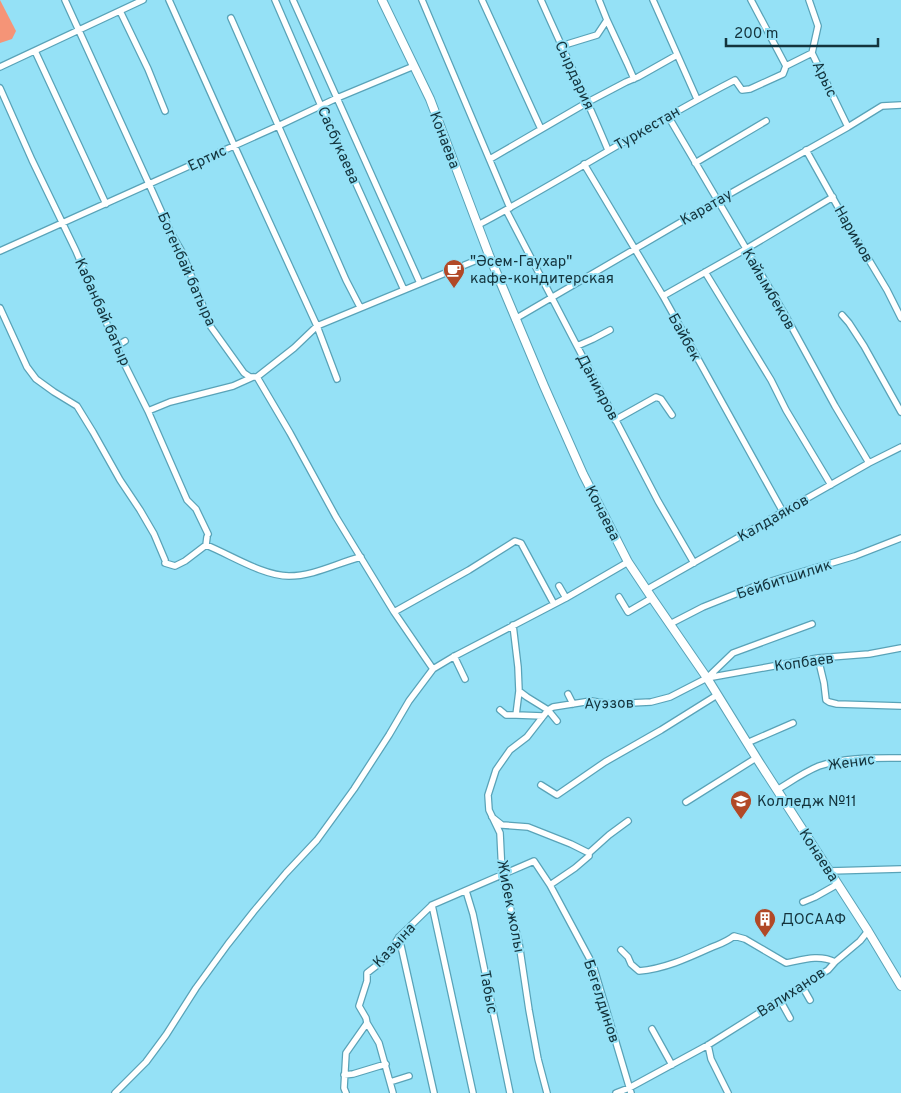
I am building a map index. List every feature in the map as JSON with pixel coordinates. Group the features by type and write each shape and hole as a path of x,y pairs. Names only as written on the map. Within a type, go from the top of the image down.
{"main road":[{"name":"Конаева","path":"382,0 430,99 515,319 583,474 628,562 707,678 901,986"}],"street":[{"name":"Богенбай батыра","path":"65,0 171,233 182,252 211,327 244,373 250,377 255,377 290,433 360,557 432,669"},
{"path":"0,67 143,0"},
{"path":"170,0 234,146 317,326 337,379"},
{"name":"Сасбукаева","path":"275,0 404,290"},
{"name":"Сасбукаева","path":"293,0 420,283"},
{"name":"Данияров","path":"422,0 490,159 508,209 615,420 658,501 694,563"},
{"path":"482,0 541,129"},
{"name":"Сырдария","path":"541,0 608,150"},
{"path":"599,0 634,79"},
{"path":"654,0 696,99"},
{"path":"751,0 786,66"},
{"name":"Арыс","path":"809,0 818,26 812,53 848,127"},
{"path":"120,11 148,69 165,111"},
{"path":"230,18 360,308"},
{"path":"561,46 597,35 607,20"},
{"path":"35,51 86,168 106,204"},
{"name":"Туркестан","path":"478,225 696,99 734,80 742,90 750,89 783,74 786,66 812,53"},
{"path":"490,159 588,102 677,55"},
{"name":"Ертис","path":"0,251 337,98 414,66"},
{"name":"Кабанбай батыр","path":"0,88 187,500 196,509 208,536 206,545"},
{"name":"Каратау","path":"515,319 882,106 901,105"},
{"name":"Кайымбеков","path":"668,116 784,313 869,463"},
{"path":"695,163 766,122"},
{"name":"Наримов","path":"806,150 887,290 901,318"},
{"name":"Байбек","path":"584,164 663,296 783,512"},
{"path":"663,296 833,197"},
{"path":"148,411 170,402 233,386 255,377 294,348 317,326 489,255"},
{"path":"706,272 771,380 786,410 830,485"},
{"path":"0,308 27,367 36,379 77,406 154,534 165,561 175,566 186,561 206,545 269,573 289,576 323,570 360,557"},
{"path":"842,315 864,346 901,412"},
{"path":"577,346 610,330"},
{"path":"117,346 125,341"},
{"path":"615,420 656,398 661,399 672,415"},
{"name":"Калдаяков","path":"646,590 869,463 901,447"},
{"name":"Бейбитшилик","path":"670,624 703,607 758,585 855,556 901,538"},
{"path":"394,612 469,570 515,541 521,543 554,604"},
{"path":"115,1093 146,1062 166,1036 196,988 248,917 317,840 354,789 409,701 432,669 566,598 628,562"},
{"path":"559,586 566,598"},
{"path":"619,597 628,612 652,598"},
{"path":"707,678 733,653 812,624"},
{"path":"513,625 519,690 516,715"},
{"name":"Копбаев","path":"707,678 818,658 869,654 901,648"},
{"path":"454,656 466,679"},
{"path":"818,658 826,700 829,702 837,704 901,706"},
{"name":"Ауэзов","path":"548,710 553,707 591,701 610,704 650,702 670,697 707,678"},
{"path":"519,690 548,710 557,721"},
{"path":"568,694 573,704"},
{"path":"541,785 557,794 605,762 661,730 717,694"},
{"path":"500,710 506,715 543,716"},
{"name":"Жибек жолы","path":"546,1093 532,1030 518,943 502,874 500,833 489,810 488,795 496,770 510,750 526,737 548,710"},
{"path":"747,743 793,723"},
{"path":"686,802 756,758"},
{"name":"Женис","path":"777,790 816,767 837,760 901,758"},
{"path":"491,816 502,825 528,827 589,853"},
{"path":"550,885 575,868 609,835 628,821"},
{"name":"Казына","path":"394,1093 379,1043 359,1006 367,981 367,973 385,959 399,937 432,905 466,892 534,861"},
{"name":"Бегелдинов","path":"534,861 550,885 593,965 630,1090"},
{"path":"830,871 901,868"},
{"path":"803,902 838,884"},
{"name":"Табыс","path":"466,892 477,932 510,1093"},
{"path":"432,905 473,1093"},
{"name":"Валиханов","path":"616,1093 630,1090 708,1045 828,970 834,962 860,941 868,931"},
{"path":"621,950 628,957 631,964 640,970 647,970 691,957 725,943 734,936 746,939 786,963 815,957 829,959 834,962"},
{"path":"399,937 434,1093"},
{"path":"802,986 810,1000"},
{"path":"780,1000 790,1018"},
{"path":"346,1093 344,1075 346,1053 367,1023"},
{"path":"652,1029 672,1065"},
{"path":"708,1045 711,1059 728,1093"},
{"path":"344,1075 386,1064"},
{"path":"390,1082 409,1076"},
{"path":"121,1086 124,1093"}],"shaded area":[{"path":"0,0 16,31 12,39 0,43"}],"place":[{"name":"\"Әсем-Гаухар\" кафе-кондитерская","path":"454,289"},
{"name":"Колледж №11","path":"741,820"},
{"name":"ДОСААФ","path":"765,938"}]}
